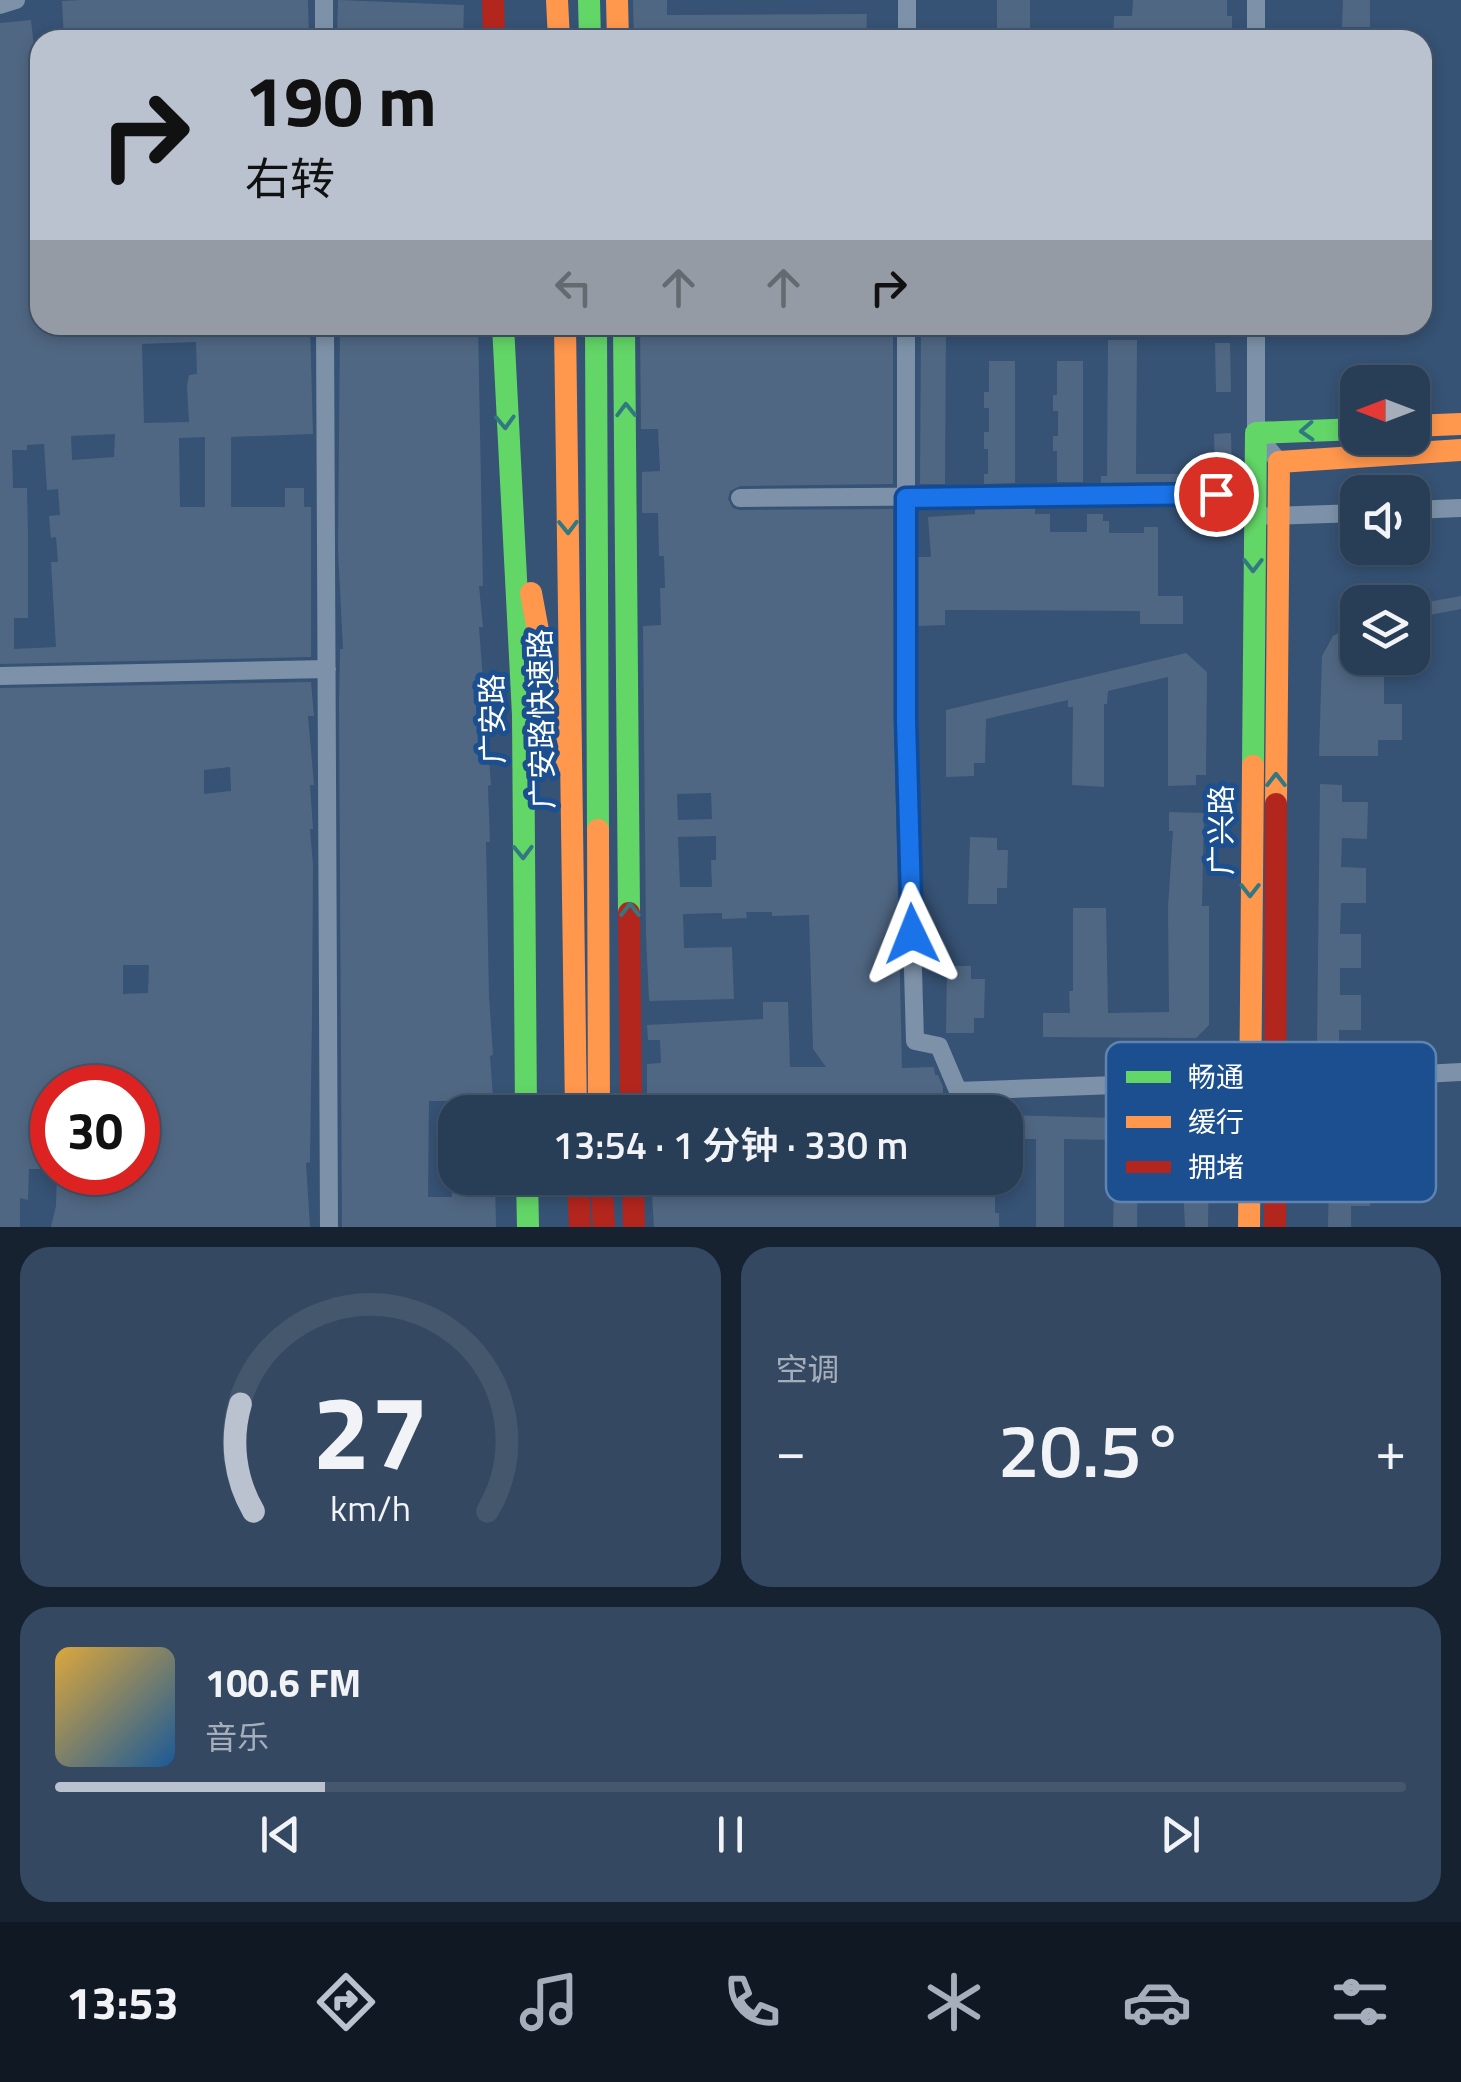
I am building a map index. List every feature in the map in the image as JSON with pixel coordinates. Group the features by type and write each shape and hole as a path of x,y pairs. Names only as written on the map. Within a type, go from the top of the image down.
{"main road":[{"path":"493,0 494,30"},
{"path":"558,0 559,30"},
{"path":"589,0 590,30"},
{"path":"617,0 618,30"},
{"name":"广安路","path":"502,335 521,662 526,1095"},
{"name":"广安路快速路","path":"565,335 576,1095"},
{"name":"广安路快速路","path":"596,335 596,1095"},
{"path":"624,335 631,1095"},
{"path":"1430,425 1461,424"},
{"path":"1256,433 1340,429"},
{"name":"广兴路","path":"1256,433 1275,1042"},
{"path":"1279,462 1461,450"},
{"name":"广兴路","path":"1250,1042 1261,509 1279,462"},
{"path":"513,500 558,738 568,1095"},
{"path":"595,1095 589,774 628,617"},
{"path":"592,1026 630,961"},
{"path":"527,1195 528,1227"},
{"path":"569,1195 570,1227"},
{"path":"579,1195 580,1227"},
{"path":"595,1227 597,1195"},
{"path":"600,1195 604,1227"},
{"path":"633,1195 634,1227"},
{"name":"广兴路","path":"1275,1202 1275,1227"}],"street":[{"path":"0,5 16,0"},
{"path":"324,0 324,30"},
{"path":"617,0 628,0"},
{"path":"907,0 907,30"},
{"path":"1256,0 1256,30"},
{"path":"324,335 329,1227"},
{"path":"906,335 906,720 915,1041 939,1046 958,1091 1106,1085"},
{"path":"1256,335 1256,433 1279,462"},
{"path":"740,498 906,498 1340,512"},
{"path":"1430,509 1461,508"},
{"path":"0,676 327,669"},
{"path":"1436,1073 1461,1072"}],"building":[{"path":"308,0 309,30 63,30 62,1"},
{"path":"338,0 464,5 463,30 337,30"},
{"path":"633,0 667,0 667,15 867,14 866,30 634,30"},
{"path":"997,0 1030,0 1030,30 997,30"},
{"path":"1133,0 1227,0 1232,30 1113,30 1114,16 1132,16"},
{"path":"1343,0 1370,0 1370,27 1342,27"},
{"path":"31,20 30,335 310,335 313,434 231,437 231,507 285,507 285,488 304,488 304,507 311,507 311,657 0,664 0,23","holes":["196,342 197,374 189,375 187,386 189,422 144,423 142,344","115,434 114,457 72,460 71,436","205,437 205,507 180,507 179,438","44,444 47,490 58,489 60,515 49,516 58,562 51,562 56,647 14,649 14,618 28,618 28,536 27,488 13,488 12,450"]},
{"path":"340,335 478,335 483,586 479,586 483,627 479,627 491,785 490,842 486,842 493,1095 438,1095 438,1101 429,1101 428,1197 495,1195 496,1227 342,1227 339,702 343,649 338,550"},
{"path":"640,335 893,335 893,484 740,486 730,491 728,499 733,508 740,510 893,509 902,1068 934,1067 943,1095 647,1095 647,1064 661,1063 660,1040 648,1040 647,1025 763,1019 763,1002 788,1002 790,1067 826,1067 813,1049 809,915 746,912 747,918 722,919 722,913 683,914 684,948 732,947 734,999 649,1001 643,626 661,625 660,588 665,588 664,556 659,556 658,513 642,513 642,472 660,471 658,429 641,429","holes":["711,793 712,819 678,820 677,794","716,836 716,860 711,860 712,887 680,887 678,837"]},
{"path":"921,335 946,335 945,484 920,484"},
{"path":"1108,340 1137,340 1136,474 1215,474 1214,434 1231,433 1232,482 1101,483 1101,476 1107,476"},
{"path":"1215,343 1230,343 1231,392 1216,392"},
{"path":"989,361 1015,361 1015,483 984,484 988,449 984,449 984,432 989,432 989,408 984,408 984,392 989,392"},
{"path":"1057,361 1083,361 1083,482 1057,482 1053,436 1058,436 1058,411 1053,411 1053,395 1057,395"},
{"path":"1035,508 1035,514 1050,514 1050,532 1087,532 1087,514 1103,514 1103,521 1109,521 1109,533 1144,533 1144,527 1158,527 1158,596 1183,596 1183,624 1140,624 1140,611 945,610 945,625 918,626 918,557 931,557 928,517 975,514 975,509"},
{"path":"1461,596 1461,609 1430,615 1430,602"},
{"path":"1340,632 1340,675 1384,675 1384,704 1402,704 1402,740 1378,740 1378,756 1319,756 1322,656 1333,636"},
{"path":"1186,653 1207,672 1206,775 1196,775 1196,785 1168,786 1168,677 1108,691 1104,704 1104,787 1072,785 1073,707 1068,707 1068,700 986,719 985,763 974,763 974,776 946,777 946,710"},
{"path":"311,682 314,716 308,716 314,785 310,785 312,1015 310,1162 306,1163 310,1227 51,1227 56,1195 160,1195 160,1065 30,1065 28,1200 20,1198 20,1227 0,1227 0,688","holes":["230,767 231,791 204,794 204,770","123,965 149,965 148,993 123,994"]},
{"path":"1320,784 1342,785 1342,802 1368,802 1367,839 1342,838 1341,867 1366,868 1366,903 1341,903 1340,934 1361,934 1361,968 1340,968 1340,995 1361,995 1361,1030 1339,1030 1339,1042 1317,1042"},
{"path":"1169,812 1204,813 1202,906 1209,906 1209,1025 1196,1038 1043,1037 1043,1013 1070,1013 1073,908 1106,908 1108,1013 1169,1012 1168,907 1173,831 1169,831"},
{"path":"970,837 997,838 997,850 1008,850 1007,888 997,888 997,904 968,904"},
{"path":"947,966 971,966 971,979 985,979 984,1018 974,1018 974,1033 946,1033"},
{"path":"1023,1115 1106,1118 1106,1140 1064,1139 1064,1227 1036,1227 1036,1139 1023,1139"},
{"path":"652,1195 995,1195 995,1213 999,1213 999,1227 654,1227"},
{"path":"1114,1202 1137,1202 1137,1227 1113,1227"},
{"path":"1184,1202 1208,1202 1208,1227 1185,1227"},
{"path":"1329,1202 1370,1202 1370,1206 1351,1206 1351,1227 1328,1227"}],"traffic: fast":[{"path":"589,0 590,30"},
{"path":"504,335 523,715 526,1095"},
{"path":"596,335 598,830"},
{"path":"624,335 629,913"},
{"path":"1253,766 1256,433 1340,430"},
{"path":"527,1195 528,1227"}],"traffic: slow":[{"path":"557,0 558,30"},
{"path":"617,0 618,30"},
{"path":"565,335 576,1095"},
{"path":"1430,425 1461,424"},
{"path":"1276,804 1279,462 1461,450"},
{"path":"531,593 558,738 558,761"},
{"path":"1251,1042 1253,766"},
{"path":"598,830 599,1095"},
{"path":"1249,1202 1249,1227"}],"traffic: jam":[{"path":"493,0 494,30"},
{"path":"1275,1042 1276,804"},
{"path":"629,913 631,1095"},
{"path":"579,1195 580,1227"},
{"path":"602,1195 604,1227"},
{"path":"633,1195 634,1227"},
{"path":"1275,1202 1275,1227"}],"route":[{"path":"912,934 906,720 906,498 1216,494"}]}
